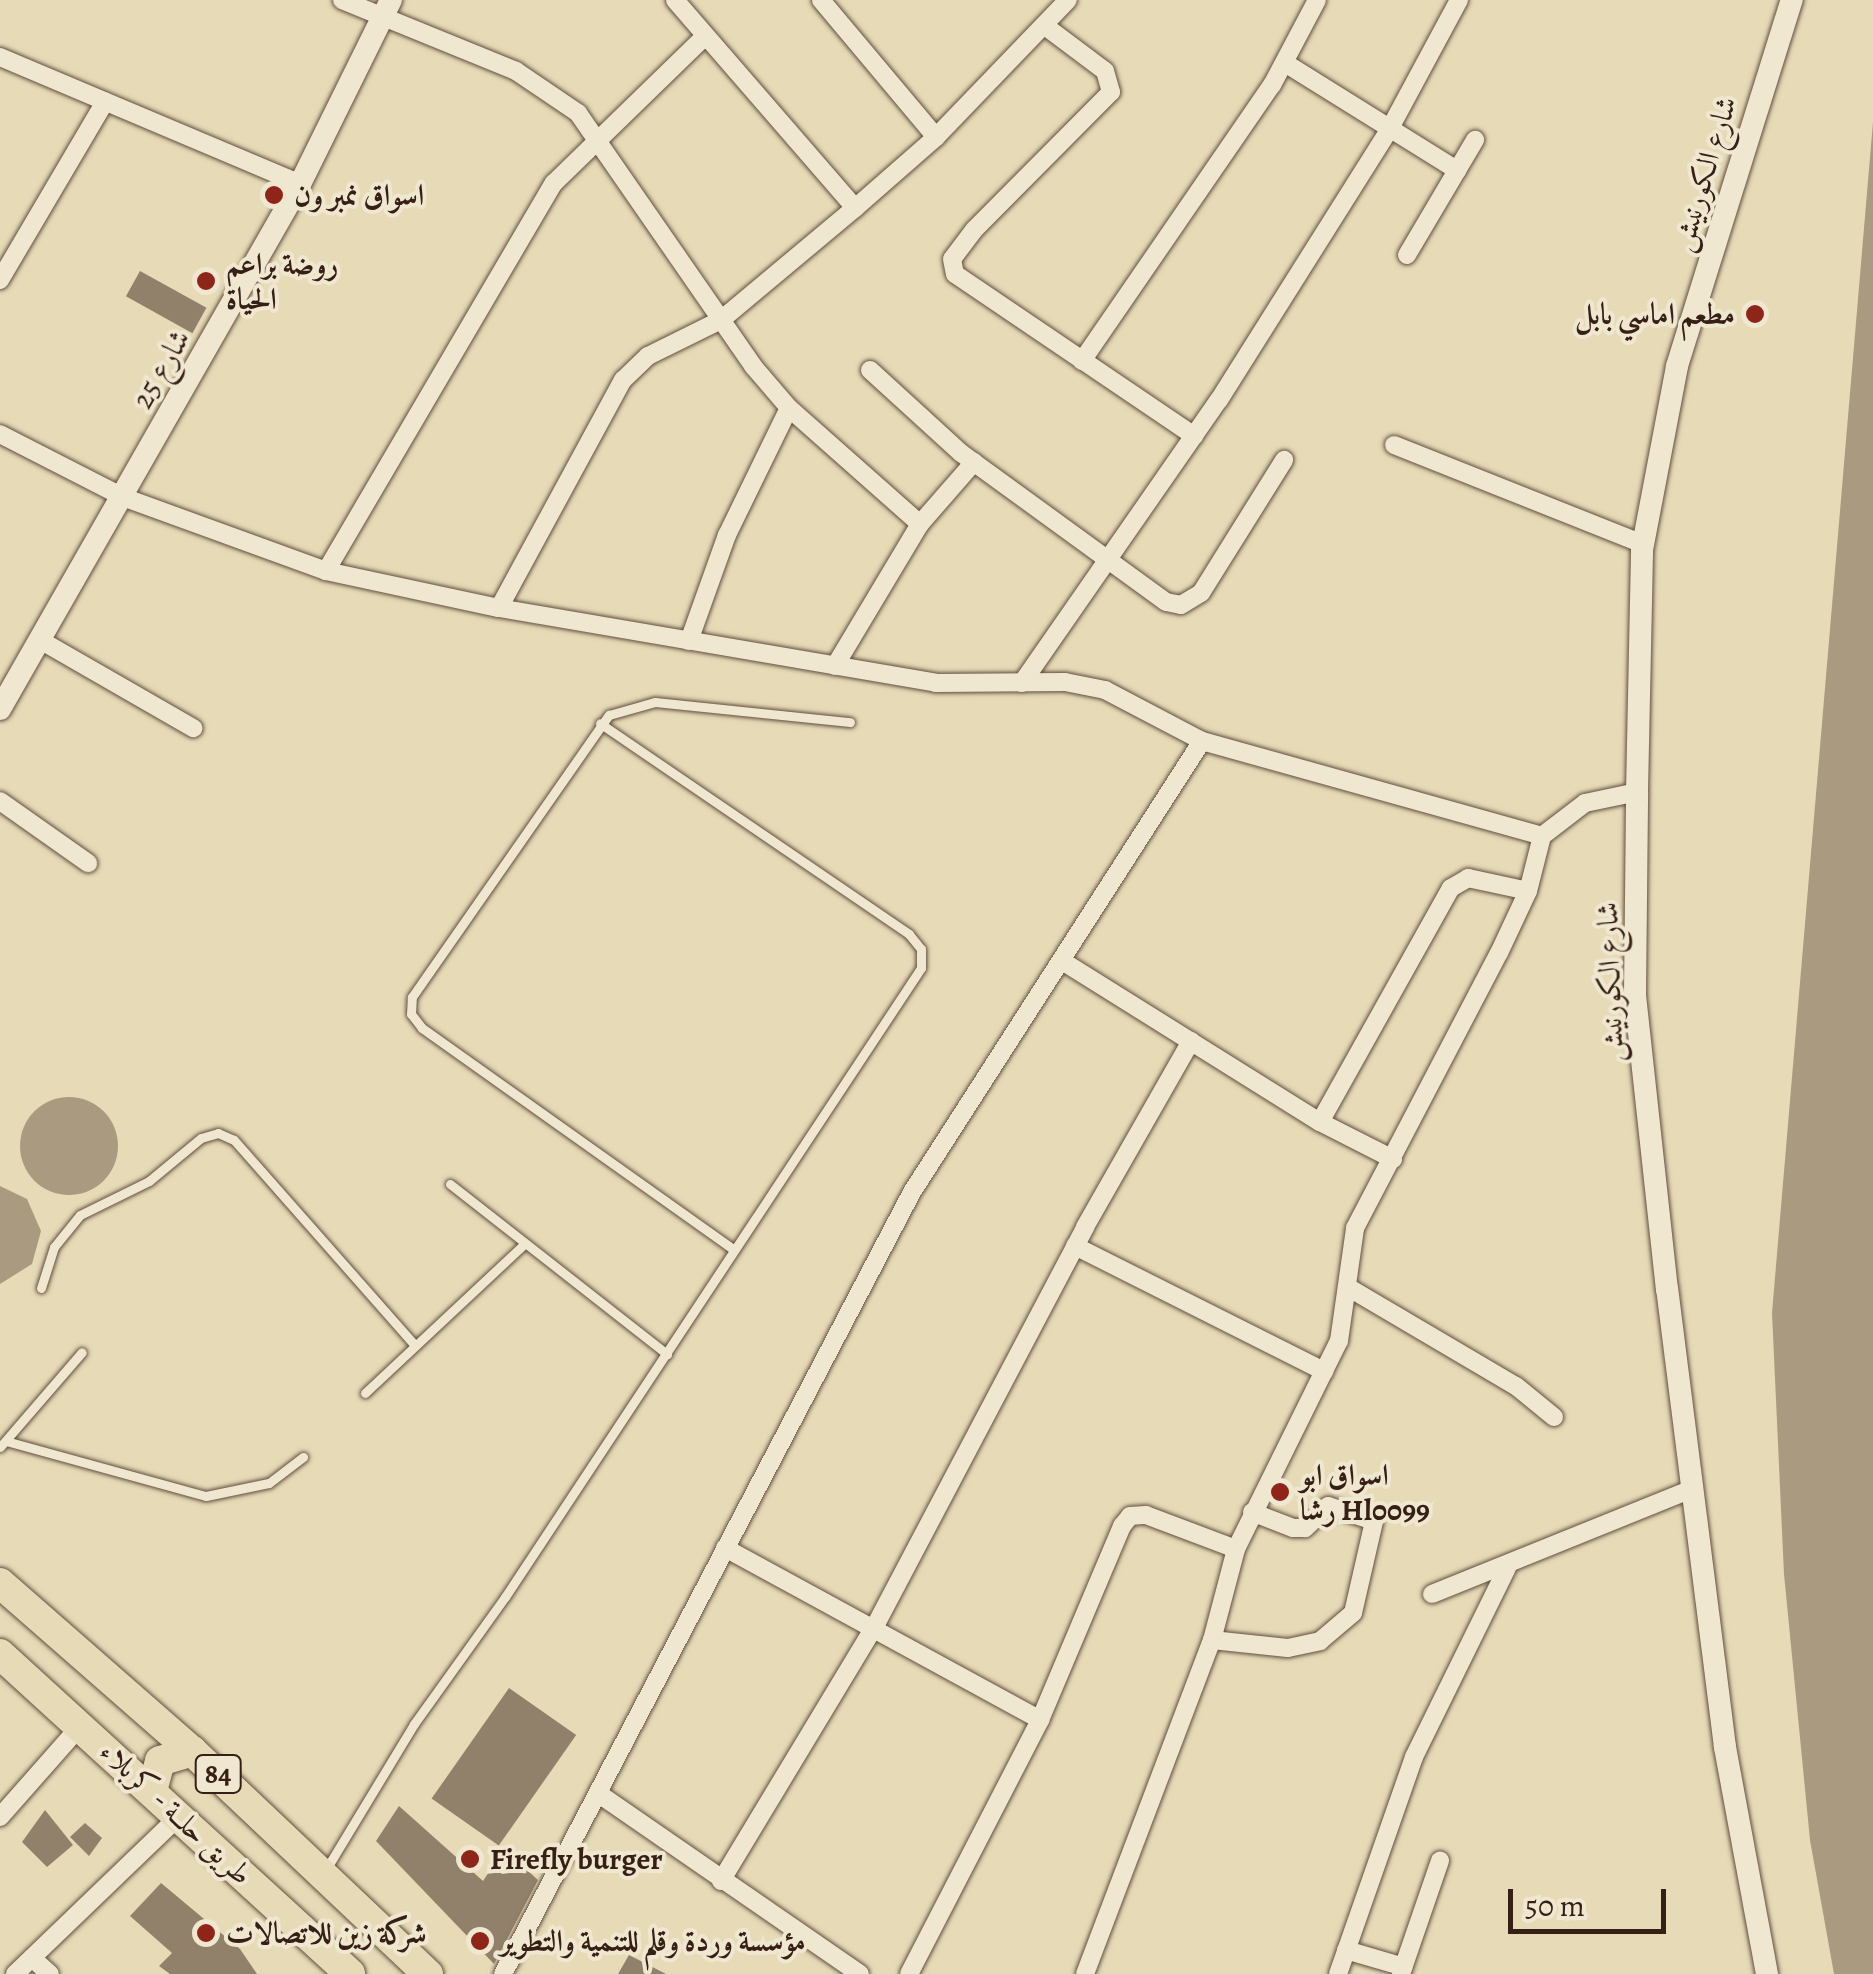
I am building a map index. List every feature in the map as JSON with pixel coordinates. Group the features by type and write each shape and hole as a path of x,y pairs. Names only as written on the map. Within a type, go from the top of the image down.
{"main road":[{"name":"طريق حلــة - كربلاء","path":"0,1583 192,1751 428,1974"},
{"name":"طريق حلــة - كربلاء","path":"0,1654 350,1974"},
{"path":"83,1726 114,1716 122,1688"},
{"path":"152,1791 160,1761 192,1751"}],"street":[{"path":"342,0 386,11 516,71 578,112 721,320 789,408 920,524"},
{"path":"675,0 703,38 855,208"},
{"path":"821,0 936,137"},
{"path":"499,608 624,380 648,356 721,320 855,208 936,137 1068,0"},
{"path":"1082,361 1286,63 1317,0"},
{"path":"1022,683 1194,436 1389,130 1459,0"},
{"name":"شارع الكورنيش","path":"1767,1974 1725,1747 1635,994 1637,792 1643,544 1677,366 1792,0"},
{"name":"شارع 25","path":"0,709 300,184 386,11"},
{"path":"1044,26 1105,71 1110,92 952,259 955,274 1194,436"},
{"path":"326,571 554,183 595,136 703,38"},
{"path":"0,58 300,184"},
{"path":"1286,63 1457,170"},
{"path":"0,280 104,102"},
{"path":"1408,255 1475,140"},
{"path":"0,240 18,248"},
{"path":"870,370 911,414 1166,602 1181,605 1201,593 1284,460"},
{"path":"689,641 727,535 789,408"},
{"path":"0,434 123,497 326,571 499,608 936,683 1066,682 1105,690 1202,742 1542,836"},
{"path":"1394,445 1643,544"},
{"path":"835,666 920,524 974,462"},
{"path":"40,640 193,728"},
{"path":"504,1974 912,1192 1202,742"},
{"path":"1084,1974 1212,1640 1236,1549 1324,1370 1351,1289 1355,1228 1528,891 1542,836 1585,803 1637,792"},
{"path":"0,801 88,863"},
{"path":"1320,1122 1450,888 1468,878 1528,891"},
{"path":"1062,962 1320,1122 1392,1159"},
{"path":"721,1881 875,1626 1075,1246 1191,1041"},
{"path":"1075,1246 1324,1370"},
{"path":"1351,1289 1516,1386 1554,1417"},
{"path":"1432,1594 1507,1568 1692,1489"},
{"path":"1212,1640 1288,1648 1320,1641 1353,1613 1374,1521 1328,1506 1305,1528 1293,1528 1252,1512"},
{"path":"909,1974 1040,1720 1130,1516 1146,1515 1236,1549"},
{"path":"726,1548 875,1626 1040,1720"},
{"path":"1338,1974 1414,1757 1507,1568"},
{"path":"0,1817 83,1726"},
{"path":"599,1794 860,1974"},
{"path":"15,1974 178,1816"},
{"path":"1346,1950 1403,1970 1440,1861"},
{"path":"32,1958 50,1974"}],"lane":[{"path":"733,1249 422,1028 412,1014 416,989 600,723 623,708 655,702 850,722"},
{"path":"323,1873 414,1724 667,1354 921,968 921,949 600,723"},
{"path":"40,1288 54,1247 80,1215 150,1181 202,1138 218,1133 234,1140 415,1345"},
{"path":"450,1184 522,1246 667,1354"},
{"path":"365,1393 522,1246"},
{"path":"82,1352 3,1444 206,1496 269,1483 303,1457"}],"shaded area":[{"path":"1873,122 1873,1974 1834,1974 1810,1840 1784,1574 1772,1313"},
{"path":"59,1097 79,1097 104,1111 115,1127 115,1165 104,1181 79,1195 59,1195 42,1187 28,1173 20,1156 20,1136 28,1119 42,1105"},
{"path":"0,1186 27,1199 41,1231 32,1264 0,1284"}],"building":[{"path":"140,271 206,308 192,333 126,296"},
{"path":"509,1688 576,1735 499,1846 432,1799"},
{"path":"399,1806 483,1881 504,1849 538,1880 494,1964 376,1841"},
{"path":"45,1810 73,1845 47,1867 22,1842"},
{"path":"85,1823 102,1838 89,1856 70,1837"},
{"path":"161,1883 240,1949 257,1974 170,1974 159,1966 172,1953 130,1916"},
{"path":"629,1955 666,1974 618,1974"}],"place":[{"name":"اسواق نمبر ون","path":"274,195"},
{"name":"روضة براعم الحياة","path":"206,281"},
{"name":"مطعم اماسي بابل","path":"1755,314"},
{"name":"اسواق ابو رشا Hl0099","path":"1280,1492"},
{"name":"Firefly burger","path":"470,1859"},
{"name":"شركة زين للاتصالات","path":"206,1933"},
{"name":"مؤسسة وردة وقلم للتنمية والتطوير","path":"480,1941"}]}
